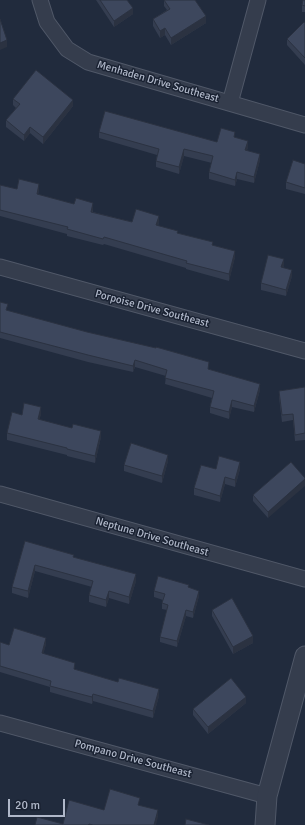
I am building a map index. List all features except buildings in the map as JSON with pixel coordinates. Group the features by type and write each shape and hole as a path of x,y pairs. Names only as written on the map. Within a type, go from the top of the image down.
{"street":[{"name":"Menhaden Drive Southeast","path":"40,0 47,22 67,49 88,62 305,125"},
{"path":"230,103 258,0"},
{"name":"Porpoise Drive Southeast","path":"0,266 305,351"},
{"name":"Neptune Drive Southeast","path":"0,494 305,579"},
{"path":"265,825 267,796 305,656"},
{"name":"Pompano Drive Southeast","path":"0,723 267,796"},
{"path":"251,825 267,796"}]}
